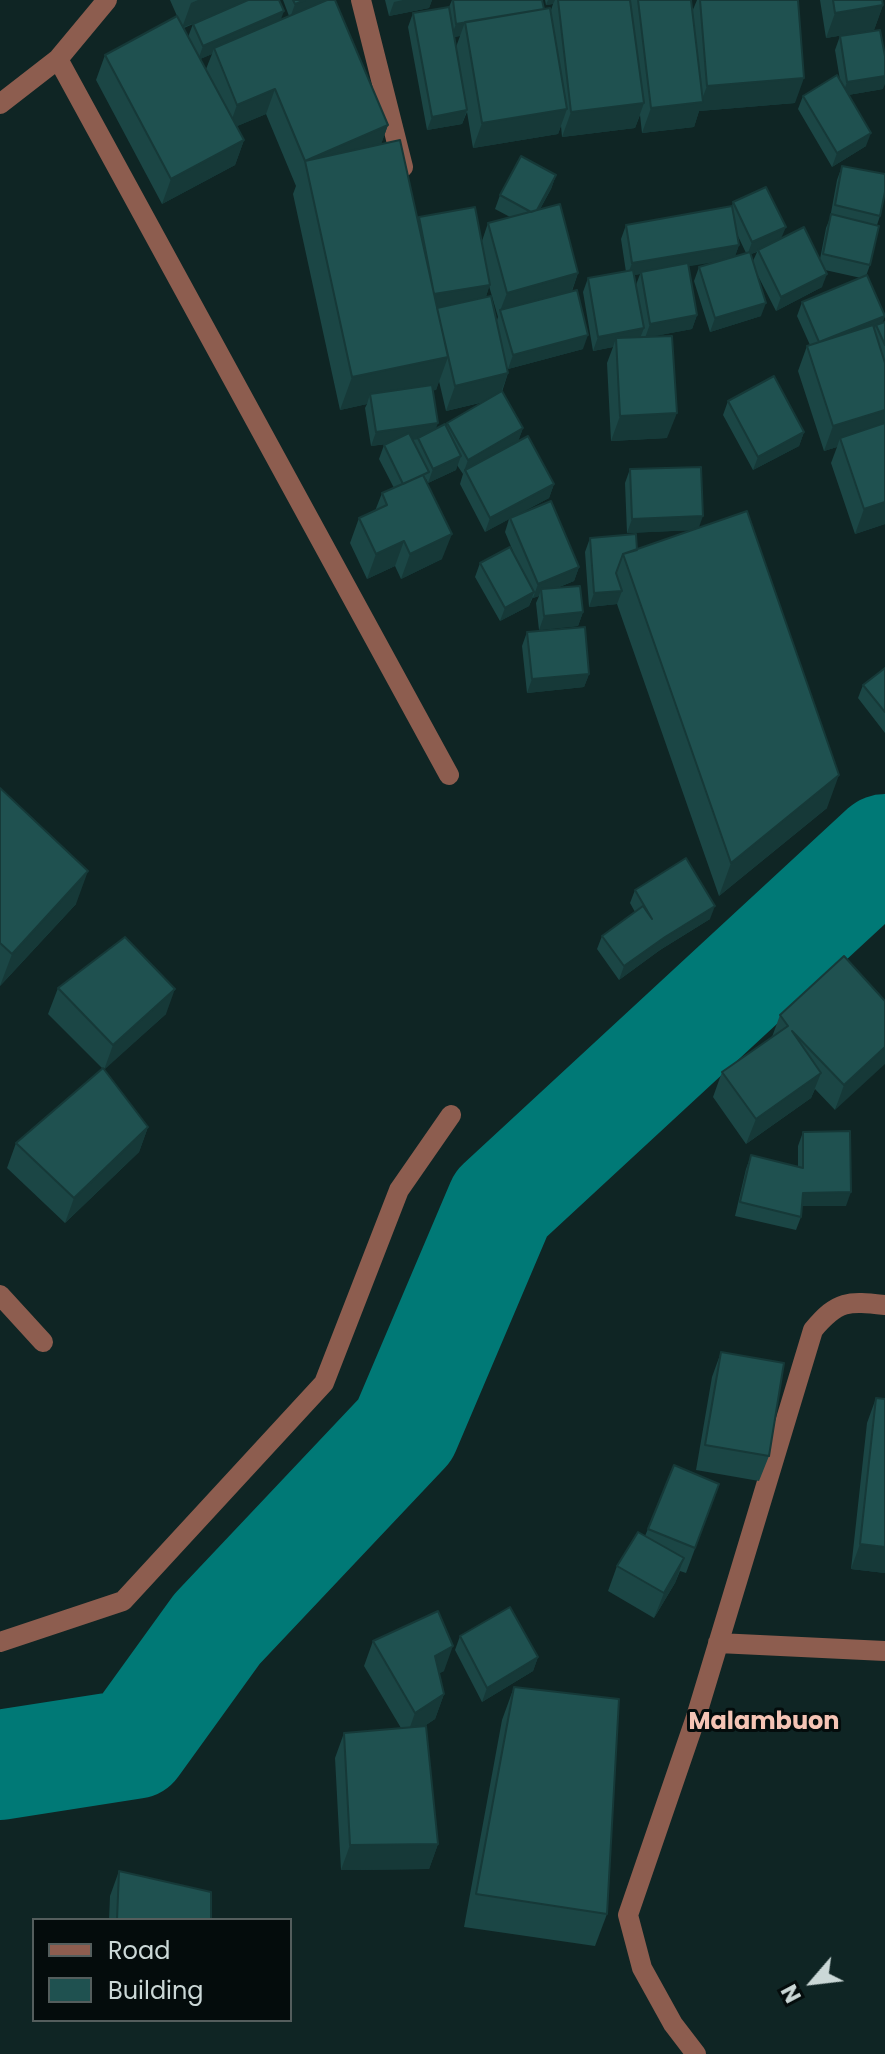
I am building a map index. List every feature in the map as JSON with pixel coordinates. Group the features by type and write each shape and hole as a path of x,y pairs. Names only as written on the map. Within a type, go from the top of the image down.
{"street":[{"path":"0,104 58,59 107,0"},
{"path":"361,0 409,192"},
{"path":"58,59 449,775"},
{"path":"0,1642 123,1601 324,1383 399,1190 451,1115"},
{"path":"0,1295 43,1342"},
{"path":"696,2054 673,2024 642,1968 628,1915 696,1717 813,1330 838,1305 858,1302 885,1305"},
{"path":"718,1643 885,1651"}],"building":[{"path":"248,0 279,0 284,11 203,46 193,24"},
{"path":"327,0 335,0 388,125 305,161 275,89 237,105 214,48"},
{"path":"453,0 542,0 544,9 456,24"},
{"path":"558,0 630,0 644,103 571,112"},
{"path":"638,0 691,0 703,102 651,108"},
{"path":"700,0 798,0 804,78 707,86"},
{"path":"833,0 882,0 883,5 835,13"},
{"path":"449,7 467,110 432,117 413,13"},
{"path":"550,8 567,109 482,123 465,22"},
{"path":"177,16 244,140 171,179 105,55"},
{"path":"880,30 885,76 847,82 840,36"},
{"path":"837,75 871,133 837,153 803,96"},
{"path":"400,140 448,357 352,377 305,161"},
{"path":"521,156 556,175 537,210 531,212 500,195"},
{"path":"842,166 885,174 880,216 835,205"},
{"path":"766,187 786,227 752,242 733,202"},
{"path":"560,204 578,273 507,293 488,223"},
{"path":"732,206 739,245 632,263 626,225"},
{"path":"475,207 490,285 434,294 419,217"},
{"path":"831,214 879,226 870,265 823,254"},
{"path":"804,227 827,274 781,297 758,250"},
{"path":"750,252 766,303 715,318 699,267"},
{"path":"688,263 697,315 650,324 641,272"},
{"path":"633,270 644,328 598,337 588,278"},
{"path":"867,275 885,316 819,342 802,302"},
{"path":"577,290 588,335 513,355 500,310"},
{"path":"491,296 508,373 455,386 437,308"},
{"path":"885,322 885,345 876,325"},
{"path":"873,325 885,363 885,410 833,426 807,346"},
{"path":"672,336 677,413 620,416 616,338"},
{"path":"774,376 804,432 758,457 728,401"},
{"path":"432,385 438,423 376,432 370,394"},
{"path":"502,391 523,428 468,460 447,423"},
{"path":"885,423 885,502 864,509 840,438"},
{"path":"445,424 461,456 433,469 418,438"},
{"path":"409,433 429,472 403,484 384,445"},
{"path":"528,436 554,484 490,518 465,470"},
{"path":"701,467 703,516 632,519 630,469"},
{"path":"423,475 452,534 410,554 404,541 376,554 359,518 387,505 382,493"},
{"path":"551,501 579,567 538,584 510,518"},
{"path":"747,511 839,775 731,863 623,554"},
{"path":"636,534 637,550 623,554 616,573 622,591 594,593 590,538"},
{"path":"510,547 534,592 505,608 480,563"},
{"path":"580,586 583,612 544,616 541,589"},
{"path":"585,627 589,674 532,679 527,632"},
{"path":"885,668 885,712 863,685"},
{"path":"0,788 88,871 12,954 0,943"},
{"path":"686,858 715,906 624,966 602,936 643,906 652,919 635,890"},
{"path":"125,937 175,989 113,1045 58,988"},
{"path":"844,956 885,1001 885,1047 844,1085 792,1031 821,1073 756,1119 722,1072 788,1026 780,1015"},
{"path":"103,1068 148,1127 74,1198 16,1143"},
{"path":"850,1131 851,1192 803,1193 801,1217 740,1202 751,1155 803,1168 803,1132"},
{"path":"721,1352 784,1363 769,1456 705,1445"},
{"path":"876,1398 885,1399 885,1547 860,1544"},
{"path":"674,1465 719,1484 695,1548 648,1529"},
{"path":"638,1532 684,1558 664,1593 617,1566"},
{"path":"510,1607 538,1657 487,1688 460,1636"},
{"path":"438,1611 453,1646 435,1656 444,1694 415,1713 373,1641"},
{"path":"514,1687 619,1699 607,1914 476,1894"},
{"path":"426,1726 438,1844 350,1845 344,1733"},
{"path":"119,1871 211,1892 211,1918 117,1918"}],"waterway":[{"path":"0,1765 134,1744 217,1629 405,1430 501,1204 885,849"}],"district":[{"name":"Malambuon","path":"764,1723"}]}
